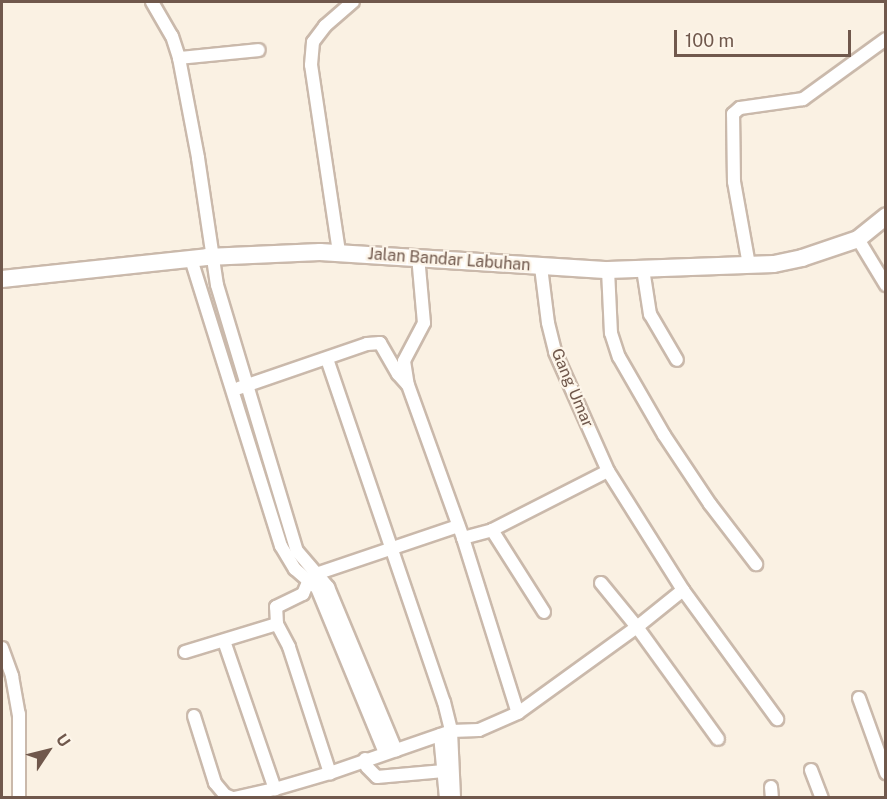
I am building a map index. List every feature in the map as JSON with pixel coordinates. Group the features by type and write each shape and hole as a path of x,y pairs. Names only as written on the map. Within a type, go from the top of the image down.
{"main road":[{"name":"Jalan Bandar Labuhan","path":"2,279 212,257 339,252 608,270 749,265 802,258 858,239 885,216"}],"street":[{"path":"152,2 172,36 179,58 198,158 212,257 246,386 279,486 297,551 324,590 390,752"},
{"path":"339,252 311,65 313,42 325,26 353,2"},
{"path":"749,265 734,182 731,137 733,114 740,108 803,99 885,39"},
{"path":"179,58 259,50"},
{"path":"858,239 885,285"},
{"path":"418,256 424,323 404,362 408,385 460,532 518,712"},
{"path":"191,260 213,323 284,552 295,569 314,577"},
{"name":"Gang Umar","path":"541,267 548,323 555,352 608,471 683,590 777,719"},
{"path":"608,270 611,333 619,357 664,435 710,504 756,564"},
{"path":"643,270 650,314 676,360"},
{"path":"213,323 227,319"},
{"path":"233,390 367,344 380,343 398,374 408,385"},
{"path":"327,359 394,549 444,702 454,798"},
{"path":"330,772 289,647 277,624 276,607 303,594 314,577 394,549 460,532 492,530 608,471"},
{"path":"492,530 544,612"},
{"path":"601,583 637,627 718,740"},
{"path":"194,716 214,783 225,795 233,798 275,789 446,733 479,730 518,712 637,627 683,590"},
{"path":"184,652 277,624"},
{"path":"224,641 275,789"},
{"path":"2,648 12,676 19,714 19,798"},
{"path":"859,698 885,773"},
{"path":"446,733 444,771 446,798"},
{"path":"365,759 367,767 377,777 444,771"},
{"path":"811,770 822,798"}]}
